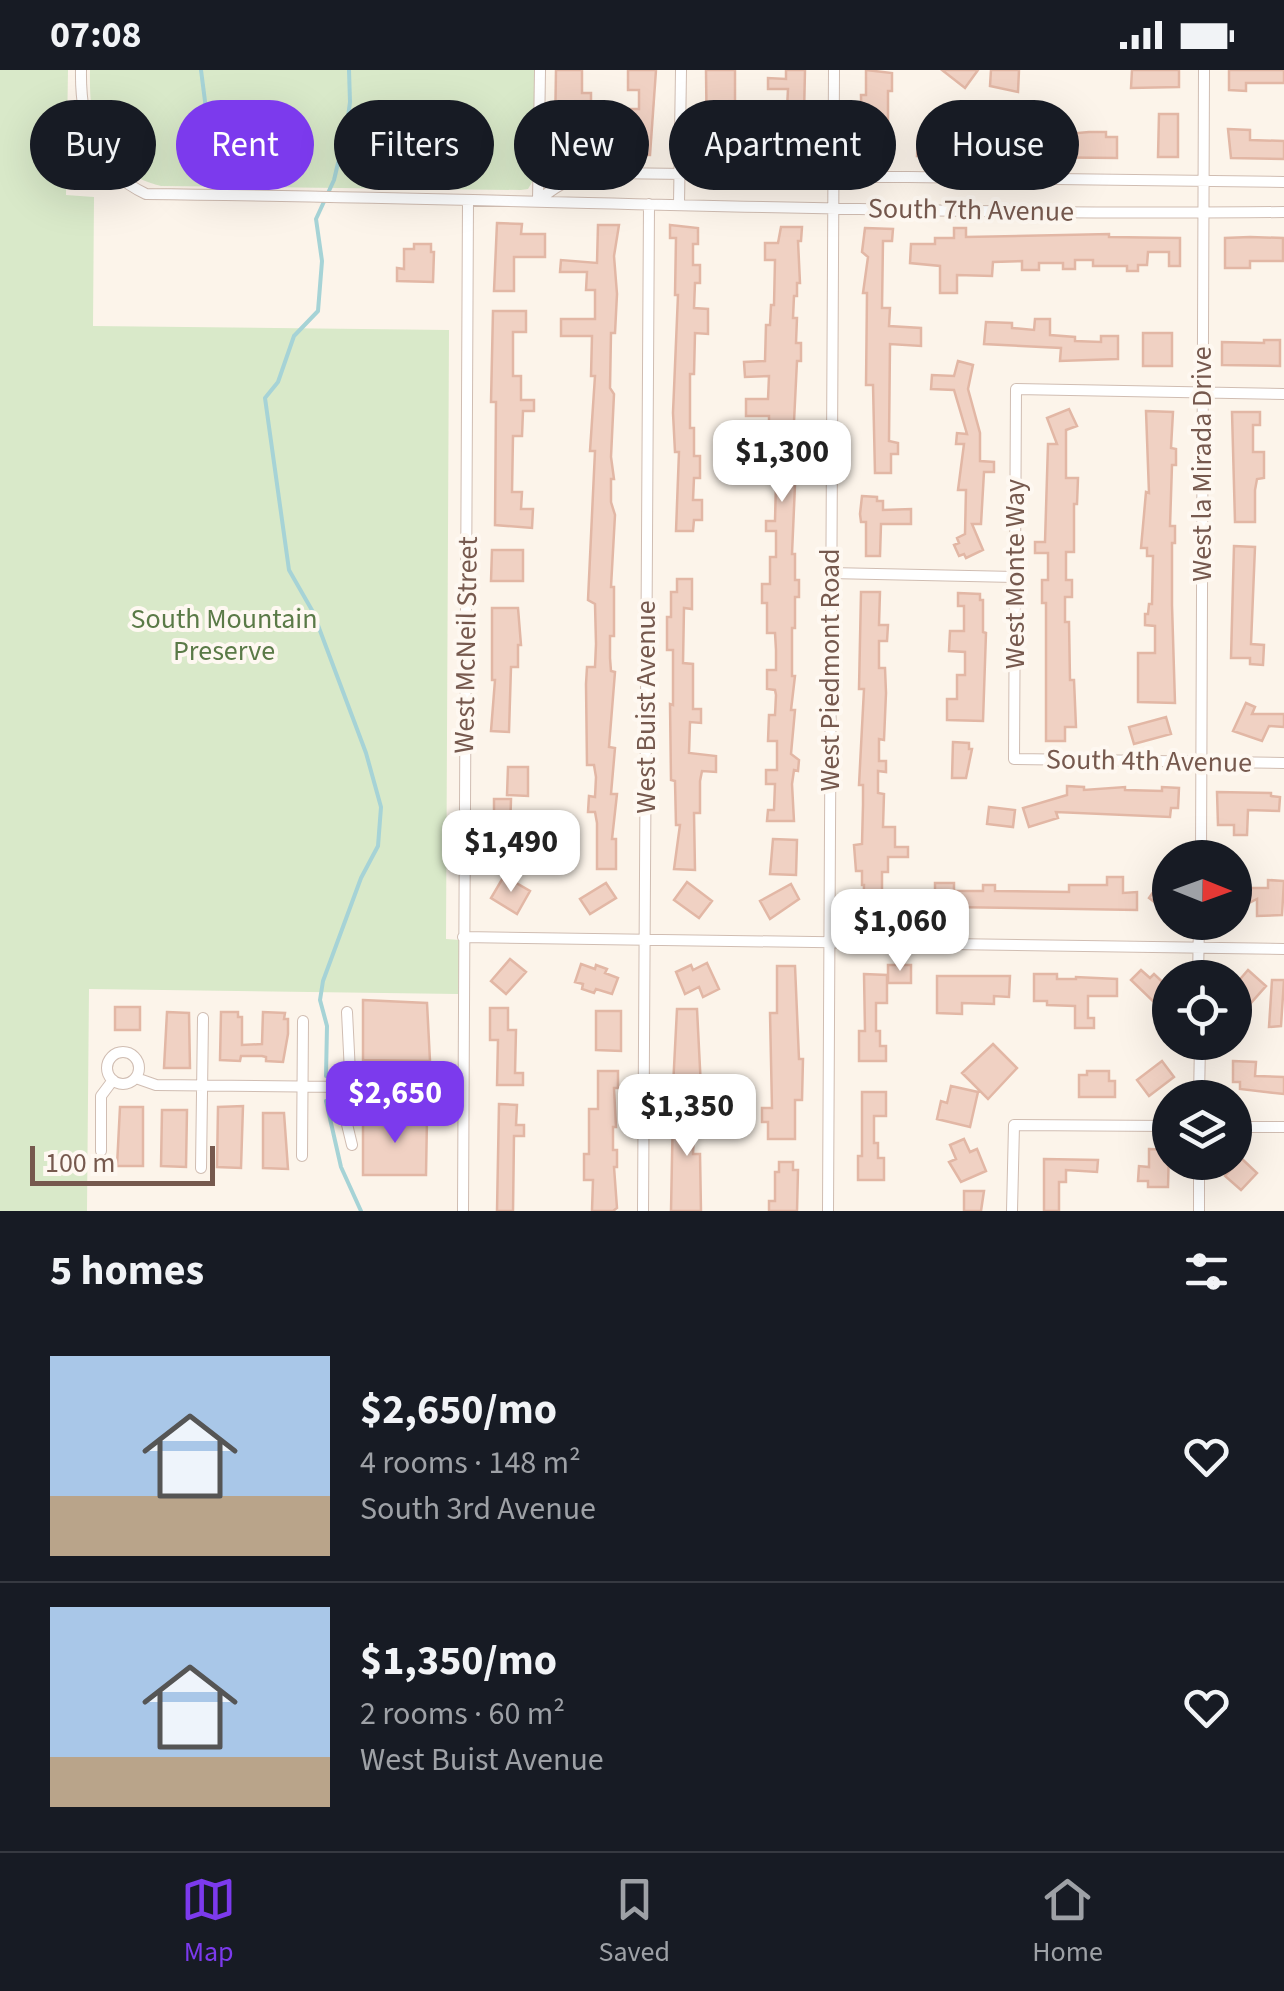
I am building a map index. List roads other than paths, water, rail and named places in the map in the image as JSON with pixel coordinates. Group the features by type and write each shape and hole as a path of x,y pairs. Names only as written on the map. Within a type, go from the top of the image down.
{"street":[{"name":"South 7th Avenue","path":"81,70 81,92 96,153 121,182 146,194 1284,212"},
{"path":"538,201 540,70"},
{"path":"681,70 681,100"},
{"name":"West Piedmont Road","path":"833,100 834,70"},
{"name":"West la Mirada Drive","path":"1201,840 1204,70"},
{"name":"South 7th Avenue","path":"538,201 558,183 578,176 669,175"},
{"name":"South 7th Avenue","path":"896,179 1284,182"},
{"path":"679,190 679,204"},
{"name":"West Piedmont Road","path":"828,1211 832,190"},
{"name":"West McNeil Street","path":"463,1211 468,200"},
{"name":"West Buist Avenue","path":"643,1211 649,204"},
{"name":"West Monte Way","path":"1014,759 1016,388 1203,392"},
{"path":"1203,392 1284,394"},
{"path":"830,573 1016,577"},
{"name":"South 4th Avenue","path":"1014,759 1284,763"},
{"path":"464,937 1284,948"},
{"path":"1198,940 1198,960"},
{"path":"347,1012 349,1088 345,1116 352,1145"},
{"path":"201,1168 203,1018"},
{"path":"302,1156 303,1021"},
{"path":"122,1051 138,1060 136,1078 125,1084 113,1080 108,1063 111,1057 122,1051"},
{"path":"136,1078 156,1085 303,1086 349,1088 359,1096 463,1098"},
{"path":"349,1088 361,1079 463,1080"},
{"path":"100,1151 101,1096 113,1080"},
{"path":"1012,1211 1014,1125 1152,1126"},
{"path":"1252,1127 1284,1128"},
{"path":"1198,1211 1199,1180"}],"waterway":[{"path":"201,70 217,195"},
{"path":"326,1076 327,1026 320,1000 323,981 361,878 378,846 381,807 366,753 313,612 289,570 265,398 278,382 294,336 318,311 322,261 316,219 334,180 347,125 349,70"},
{"path":"326,1101 341,1167 361,1211"}],"park label":[{"name":"South Mountain Preserve","path":"224,635"}]}
